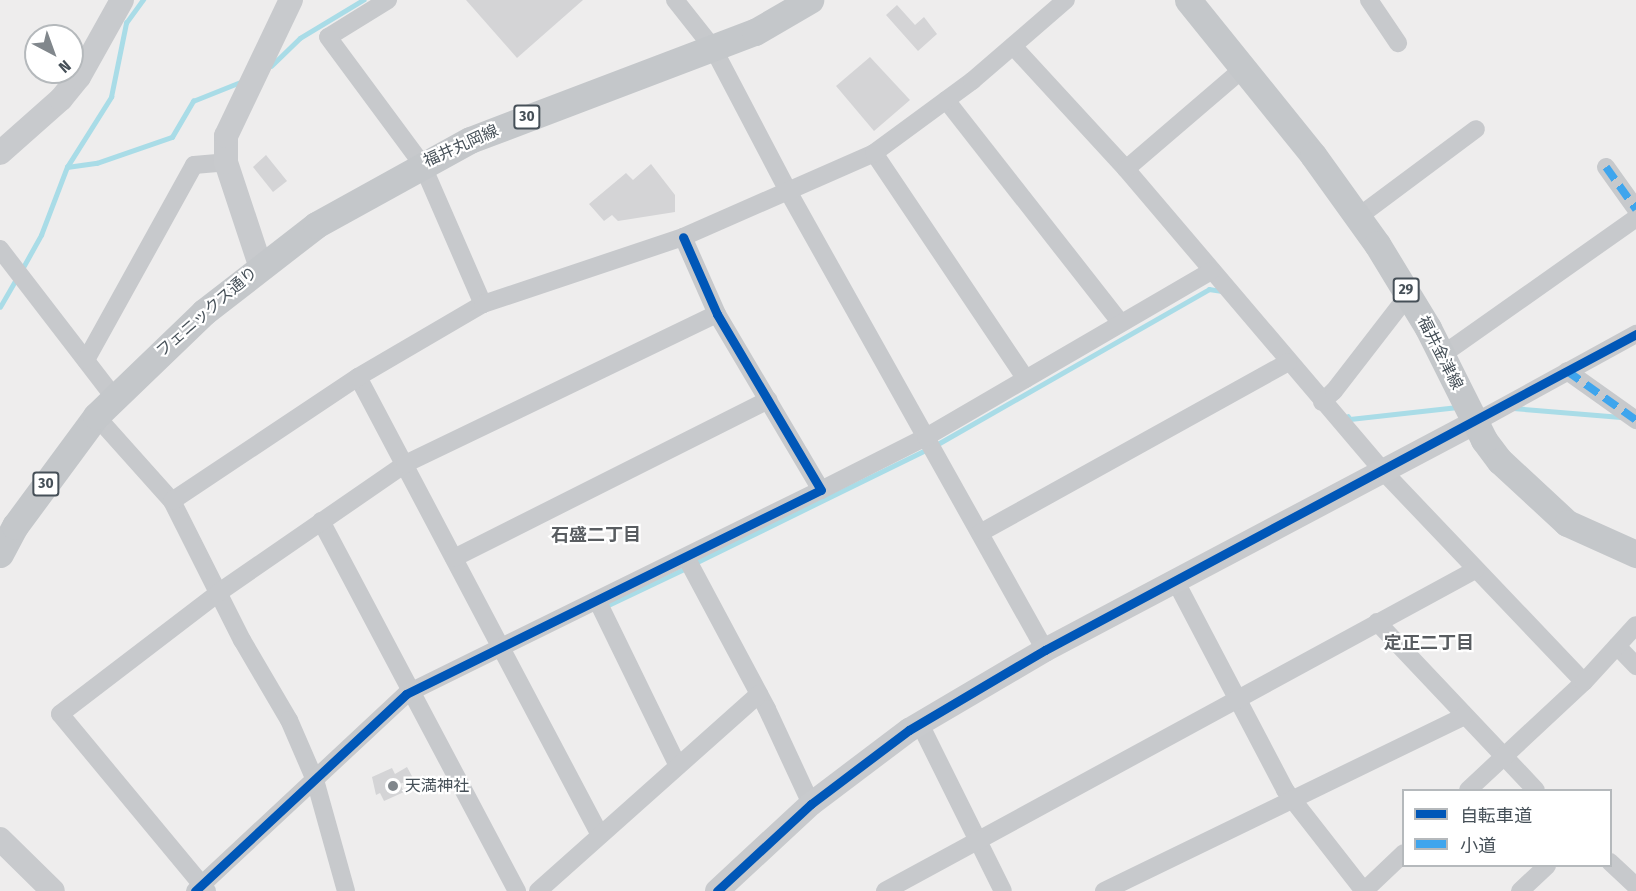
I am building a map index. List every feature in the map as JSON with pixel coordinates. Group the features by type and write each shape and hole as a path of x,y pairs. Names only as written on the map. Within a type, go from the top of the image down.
{"main road":[{"name":"福井丸岡線","path":"261,268 316,225 422,164 583,95 755,32 810,0"},
{"name":"福井金津線","path":"1188,0 1244,68 1358,217 1409,294 1442,355 1474,423 1500,461 1554,514 1583,532 1636,554"},
{"name":"フェニックス通り","path":"0,554 15,526 105,407 204,312 261,268"}],"street":[{"path":"0,153 62,99 80,77 122,0"},
{"name":"フェニックス通り","path":"261,268 226,162 226,136 291,0"},
{"path":"388,0 328,37 422,164 483,304"},
{"path":"675,0 713,48 789,193 1045,650"},
{"path":"172,501 358,376 483,304 683,237 789,193 874,153 946,100 1066,0"},
{"path":"1378,3 1398,43"},
{"path":"1013,46 1126,169 1322,402 1382,469 1475,570 1584,682"},
{"path":"1126,169 1244,68"},
{"path":"946,100 1121,323"},
{"path":"1358,217 1476,129"},
{"path":"874,153 1026,379"},
{"path":"86,360 194,165 226,162"},
{"path":"1606,167 1636,209"},
{"path":"1442,355 1636,218"},
{"path":"683,237 717,314 821,490"},
{"path":"0,249 86,360 105,407 172,501 218,593 289,720 315,780 346,891"},
{"path":"717,314 405,464 218,593 60,714 202,889 315,780 414,690 687,559 926,437 1211,271"},
{"path":"1322,402 1334,391 1409,294"},
{"path":"728,888 811,804 920,724 1045,650 1176,582 1382,469 1474,423 1636,334"},
{"path":"980,533 1288,362"},
{"path":"1567,371 1636,420"},
{"path":"358,376 600,835"},
{"path":"454,558 768,400"},
{"path":"321,521 414,690 518,891"},
{"path":"687,559 759,694 811,804"},
{"path":"885,891 1475,570"},
{"path":"1176,582 1235,699 1294,801 1364,891 1402,855"},
{"path":"598,602 678,766"},
{"path":"1377,622 1502,758 1535,789"},
{"path":"1469,789 1584,682 1636,625"},
{"path":"1617,646 1636,666"},
{"path":"537,891 759,694"},
{"path":"1104,891 1294,801 1464,716"},
{"path":"920,724 979,838 1003,891"},
{"path":"0,839 53,891"},
{"path":"1612,863 1636,886"},
{"path":"1520,891 1546,867"}],"building":[{"path":"466,0 583,0 517,58"},
{"path":"897,5 915,25 924,17 937,34 918,51 886,15"},
{"path":"870,57 910,100 874,131 836,86"},
{"path":"266,155 287,181 273,192 253,167"},
{"path":"651,164 675,195 675,212 618,221 612,215 604,221 589,204 626,173 633,180"},
{"path":"407,767 413,778 400,784 404,792 384,801 380,793 376,795 372,777 392,768 395,774"}],"waterway":[{"path":"21,271 41,235 67,167 111,97 126,23 143,0"},
{"path":"271,66 300,38 363,0"},
{"path":"67,167 97,163 172,137 193,101 243,81"},
{"path":"0,307 17,278"},
{"path":"936,445 1209,289 1222,291"},
{"path":"1348,416 1350,419 1457,407"},
{"path":"1513,408 1621,417"},
{"path":"693,564 928,449"},
{"path":"604,607 686,568"}],"marked path":[{"path":"1606,167 1636,209"},
{"path":"1567,371 1636,420"}],"cycle path":[{"path":"195,891 406,694 821,490 717,314 683,237"},
{"path":"717,891 811,804 909,730 1045,650 1636,334"}],"place":[{"name":"天満神社","path":"393,786"}],"district":[{"name":"石盛二丁目","path":"596,535"},
{"name":"定正二丁目","path":"1429,643"}]}
